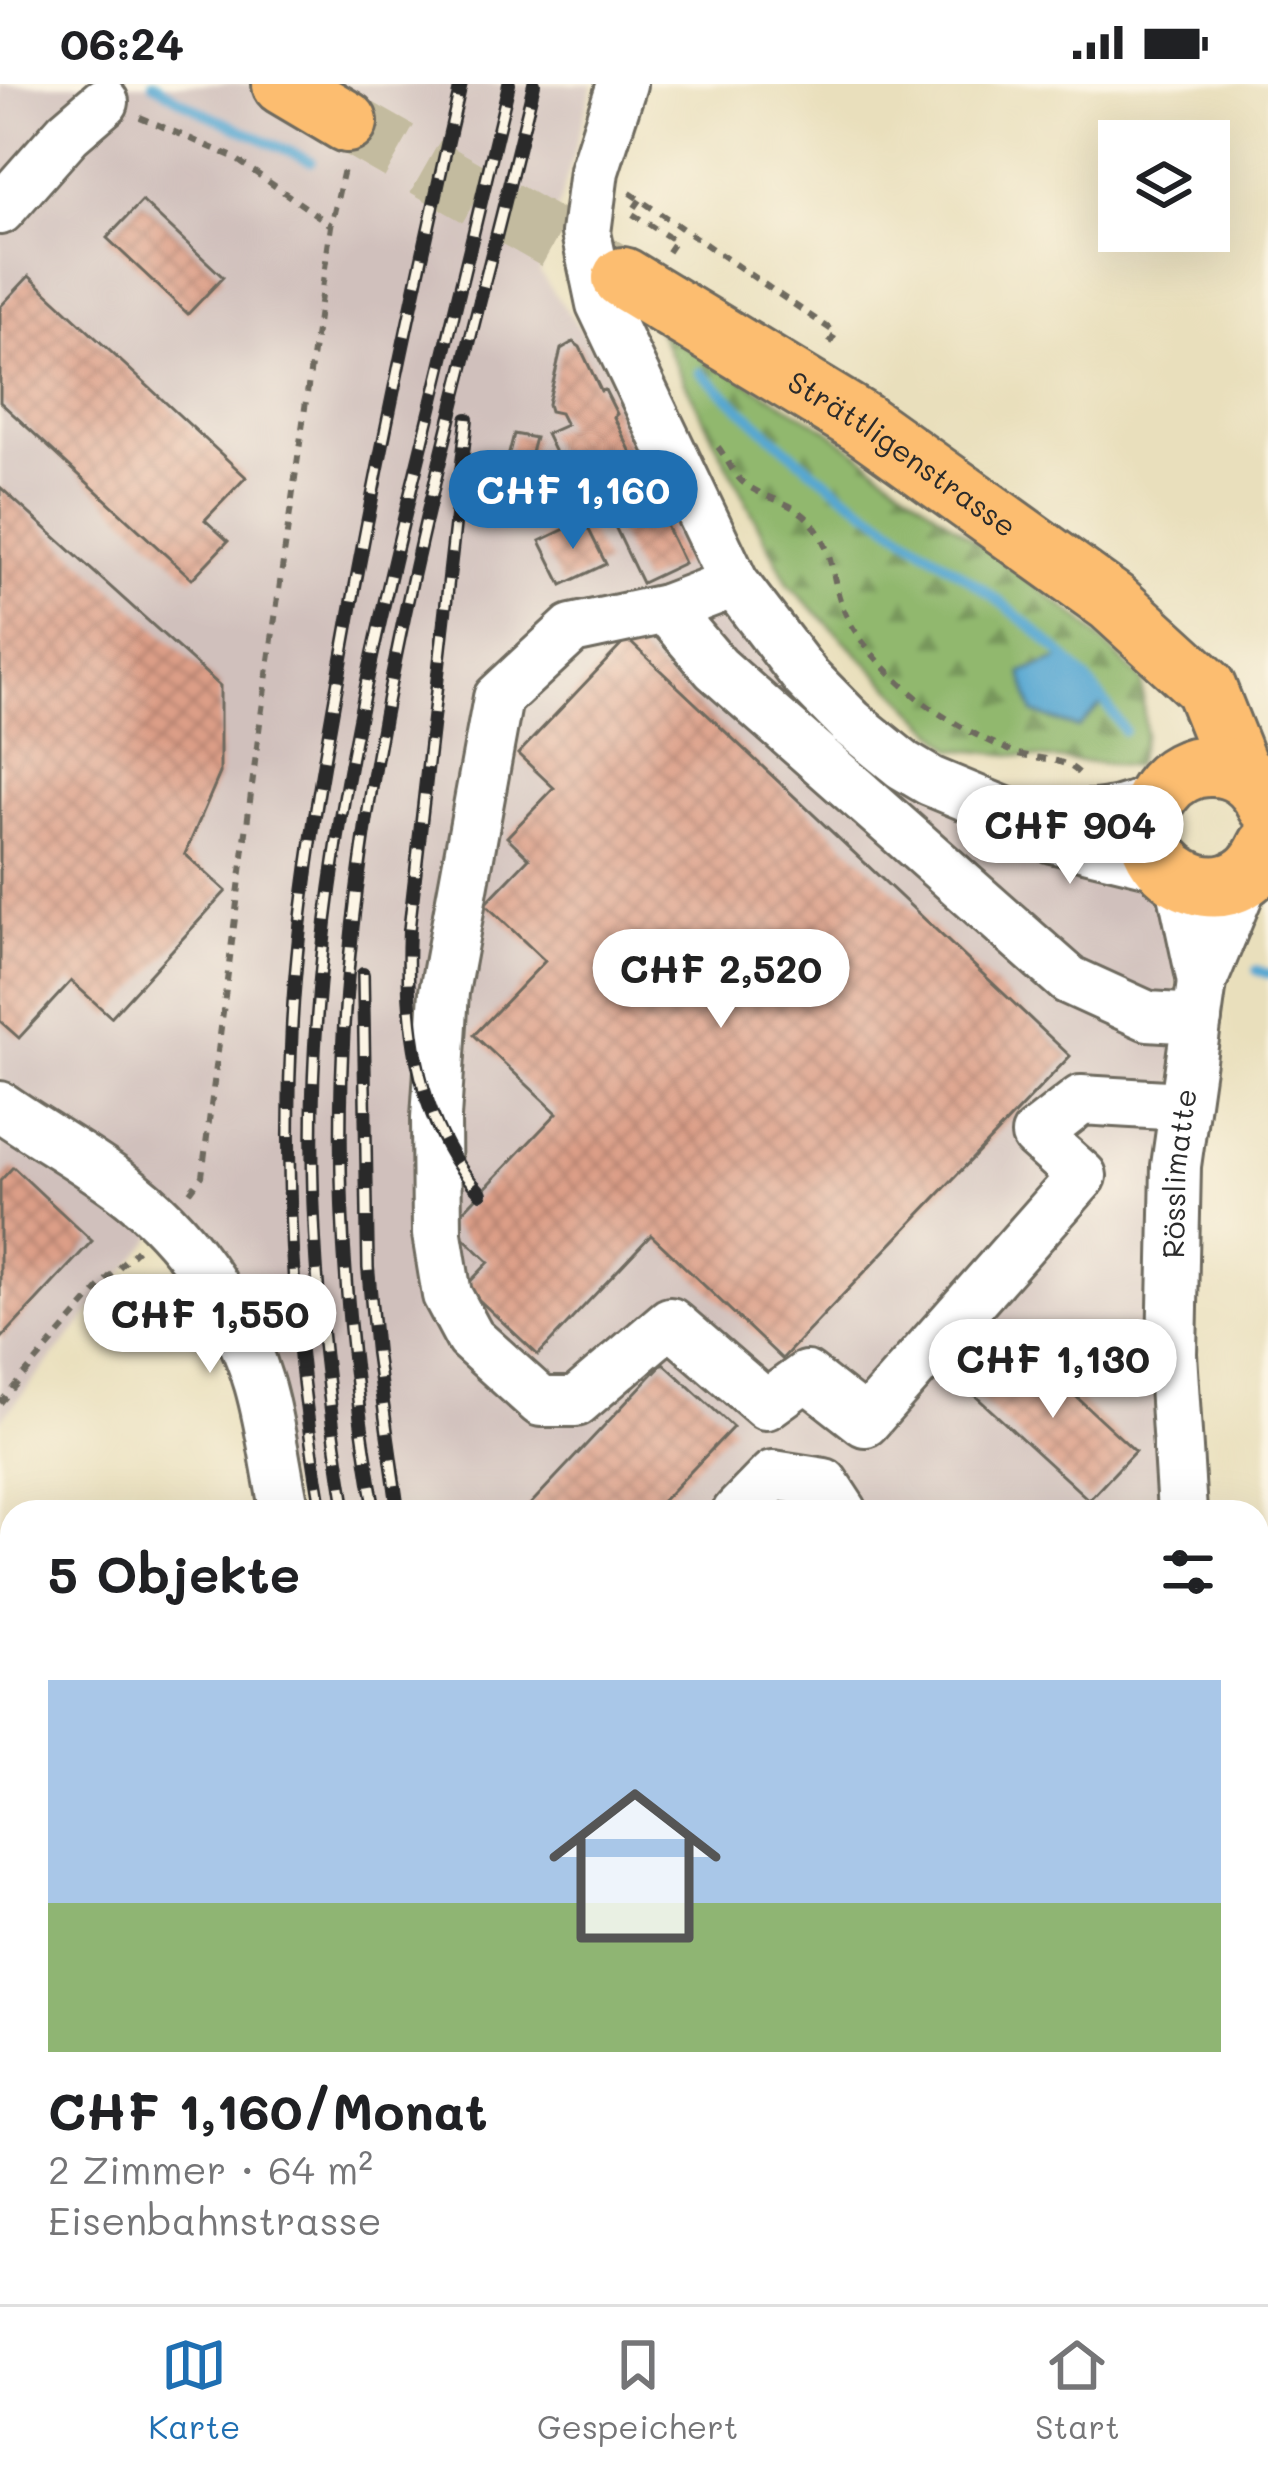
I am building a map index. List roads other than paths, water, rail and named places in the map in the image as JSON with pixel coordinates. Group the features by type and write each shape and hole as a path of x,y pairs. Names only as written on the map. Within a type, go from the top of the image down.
{"main road":[{"path":"284,84 346,144"},
{"name":"Strättligenstrasse","path":"646,260 814,392 1112,602 1167,650 1205,688 1261,824"},
{"path":"1167,650 1180,726 1167,786 1150,824 1156,852 1172,872 1214,887 1261,824 1201,766 1167,786"}],"street":[{"path":"622,84 594,170 586,233 601,304 734,583 769,633 851,723 903,765 1052,838 1172,872"},
{"path":"0,210 68,133 104,102"},
{"path":"734,583 666,609 572,629 498,698 444,992 436,1118 437,1234 447,1295 470,1338 542,1402 576,1402 670,1322 766,1405 806,1376 865,1422 1082,1176 1036,1135 1081,1100 1183,1106"},
{"path":"666,609 716,668 1069,980 1148,1016 1200,1000"},
{"path":"1017,817 1098,818 1136,807 1167,786"},
{"name":"Rösslimatte","path":"1180,1500 1172,1354 1172,1233 1183,1106 1200,1000 1261,824"},
{"name":"Rösslimatte","path":"1172,872 1200,1000"},
{"path":"0,1106 131,1193 197,1261 227,1310 259,1382 283,1500"},
{"path":"748,1500 772,1475 824,1483 835,1500"}],"water":[{"path":"1067,656 1106,700 1078,728 1033,713 1022,673"}],"waterway":[{"path":"153,84 202,112 311,161"},
{"path":"700,372 810,468 1023,620 1096,691 1124,731"},
{"path":"1257,970 1268,974"}],"tunnel":[{"path":"347,122 623,278"}],"railway":[{"path":"320,1500 293,1269 289,1146 295,974 313,829 359,567 461,84"},
{"path":"344,1500 328,1389 313,1202 313,1078 324,942 345,796 373,652 509,84"},
{"path":"373,1500 350,1330 342,1209 341,1086 355,906 393,669 534,84"},
{"path":"467,419 408,964 413,1035 429,1104 459,1166 481,1193"},
{"path":"363,974 368,1268 397,1500"}]}
